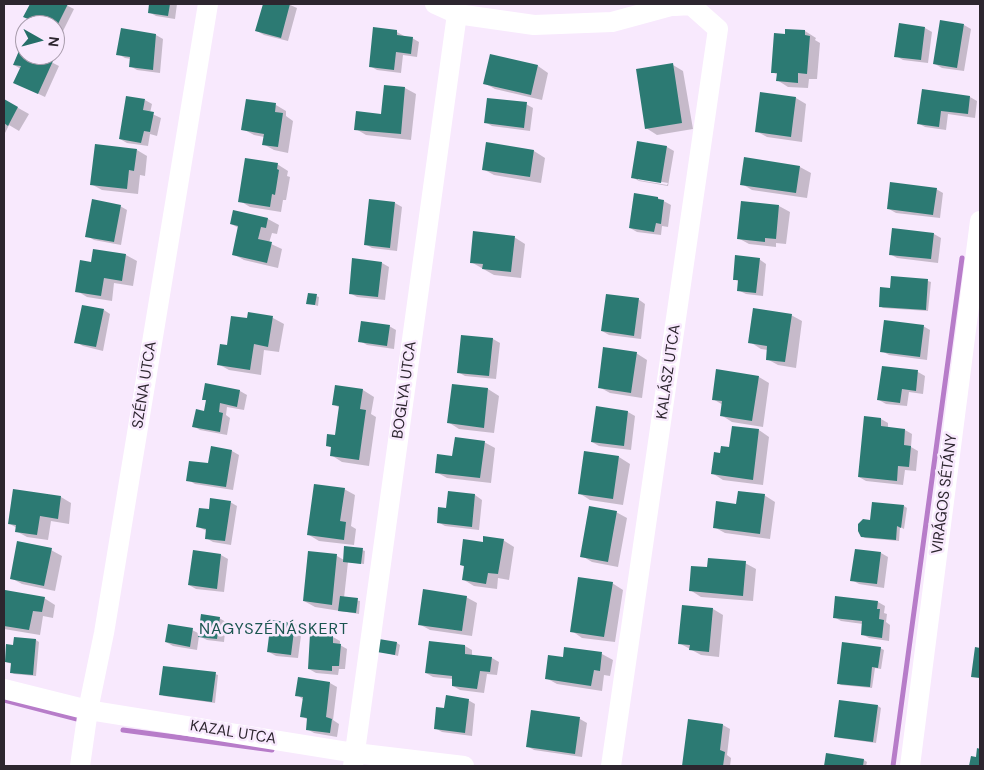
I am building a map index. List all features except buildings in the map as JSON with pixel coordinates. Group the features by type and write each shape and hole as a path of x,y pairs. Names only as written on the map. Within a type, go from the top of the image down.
{"street":[{"name":"SZÉNA UTCA","path":"80,766 88,710 104,634 208,4"},
{"path":"435,4 457,14 534,25 612,22 676,5"},
{"name":"KALÁSZ UTCA","path":"612,766 718,29 691,5 676,5"},
{"name":"BOGLYA UTCA","path":"354,759 457,14"},
{"name":"VIRÁGOS SÉTÁNY","path":"910,766 980,227"},
{"name":"KAZAL UTCA","path":"4,689 88,710 354,759 464,766"}],"waterway":[{"path":"893,766 962,258"},
{"path":"4,700 77,719"},
{"path":"123,730 272,750"}],"district":[{"name":"NAGYSZÉNÁSKERT","path":"274,630"}]}
